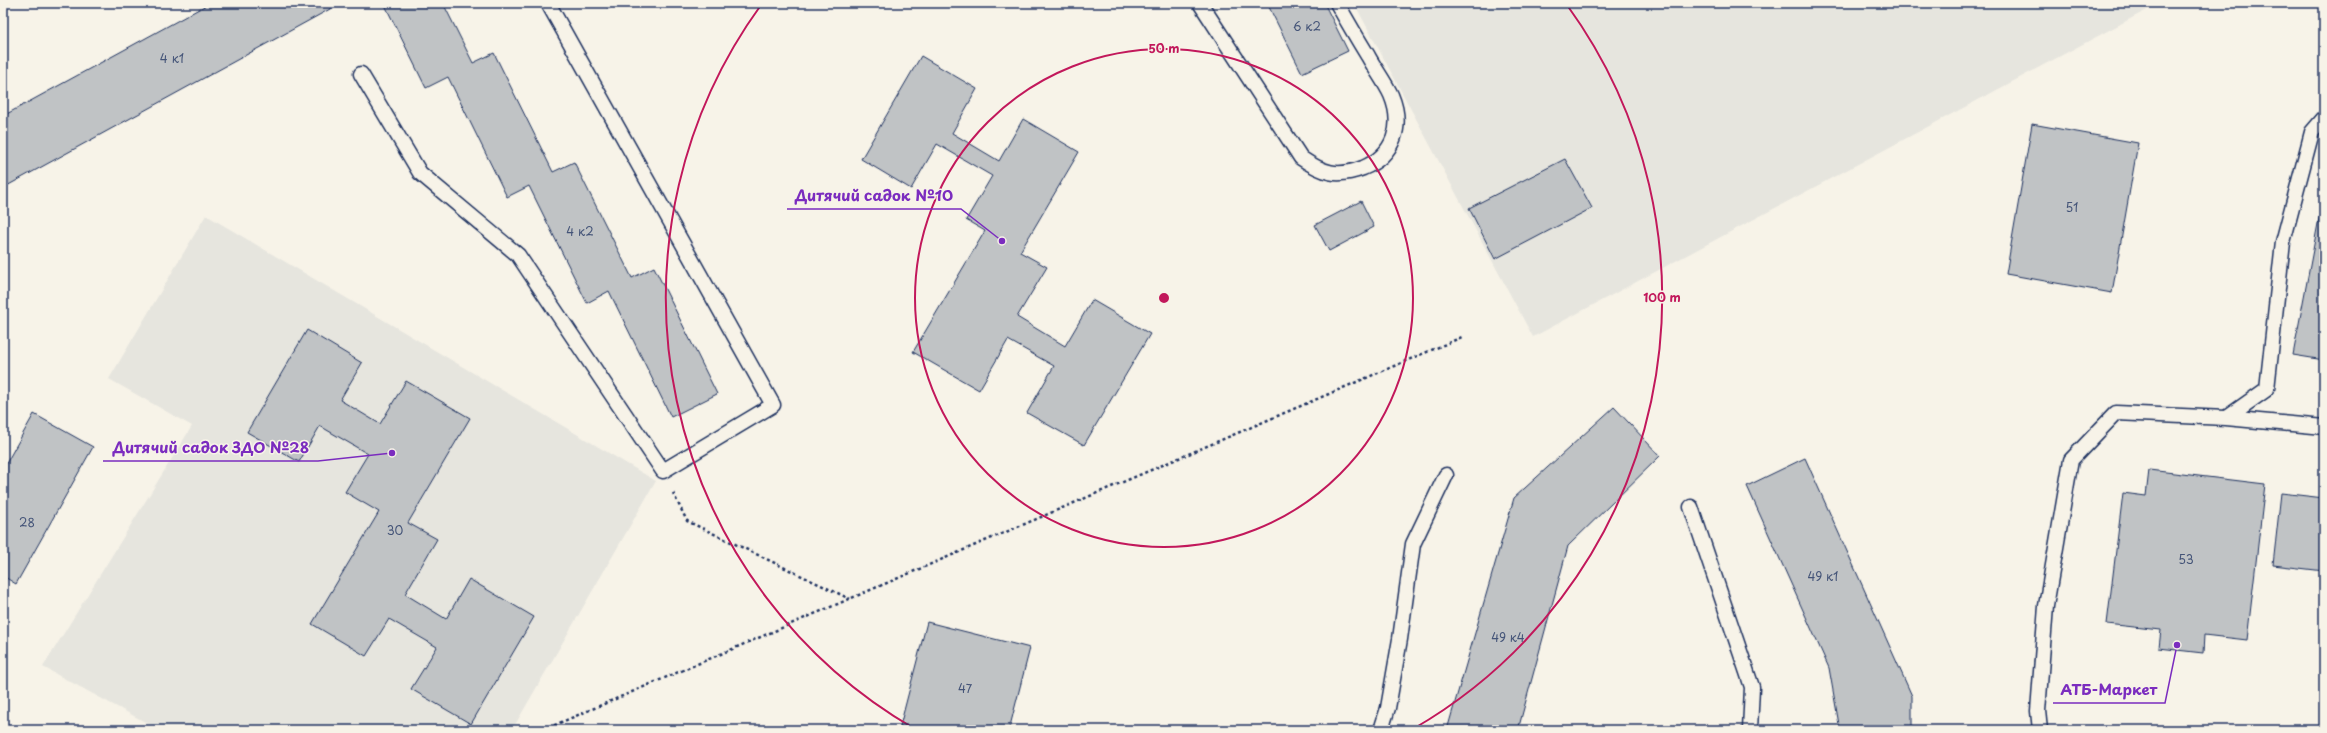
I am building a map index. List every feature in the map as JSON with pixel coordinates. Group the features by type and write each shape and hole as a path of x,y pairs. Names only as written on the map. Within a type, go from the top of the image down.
{"lane":[{"path":"362,74 420,173 518,255 663,471 773,406 548,3"},
{"path":"1200,3 1301,158 1315,167 1331,173 1349,173 1384,156 1395,139 1395,118 1391,96 1337,3"},
{"path":"2226,418 2267,389 2283,242 2312,132 2324,118"},
{"path":"2040,730 2038,711 2046,606 2071,460 2116,413 2226,418 2324,427"},
{"path":"1380,730 1388,708 1413,544 1446,475"},
{"path":"1691,507 1752,687 1750,730"}],"path":[{"path":"543,730 1462,337"},
{"path":"663,471 687,521 850,599"}],"shaded area":[{"path":"1354,3 2160,3 1533,337"},
{"path":"206,215 656,481 512,730 160,730 43,667 192,426 109,379"}],"building":[{"path":"210,3 341,3 3,188 3,116"},
{"path":"384,3 443,3 473,63 494,53 553,172 574,162 632,278 654,267 717,394 671,417 609,291 587,303 529,186 507,197 448,77 426,88"},
{"path":"602,3 612,3 609,9"},
{"path":"1267,3 1324,3 1348,51 1302,73"},
{"path":"921,56 977,89 952,133 999,161 1023,119 1079,152 1020,252 1047,267 1017,317 1065,346 1092,300 1150,334 1084,445 1027,413 1054,366 1008,340 979,390 913,352 985,231 966,220 992,176 937,144 911,189 861,159"},
{"path":"2032,124 2138,143 2112,293 2006,274"},
{"path":"1565,159 1592,208 1495,259 1469,208"},
{"path":"2324,192 2324,360 2293,355"},
{"path":"1361,201 1374,227 1329,251 1315,225"},
{"path":"307,330 362,363 340,400 380,424 406,381 470,418 408,523 437,539 405,594 446,619 469,579 534,617 471,724 411,689 437,647 389,619 366,656 312,624 379,512 345,492 368,454 320,426 299,462 247,432"},
{"path":"1614,407 1660,456 1568,546 1518,730 1447,730 1514,498"},
{"path":"34,414 93,447 16,584 3,576 3,469"},
{"path":"1805,458 1912,696 1912,730 1840,730 1829,668 1747,486"},
{"path":"2149,470 2265,484 2247,640 2204,635 2203,653 2159,648 2161,630 2107,624 2123,493 2146,496"},
{"path":"2281,493 2324,498 2324,571 2273,565"},
{"path":"927,622 1030,648 1009,730 899,730"}],"place":[{"name":"Дитячий садок №10","path":"1002,241"},
{"name":"Дитячий садок ЗДО №28","path":"392,453"},
{"name":"АТБ-Маркет","path":"2177,645"}]}
